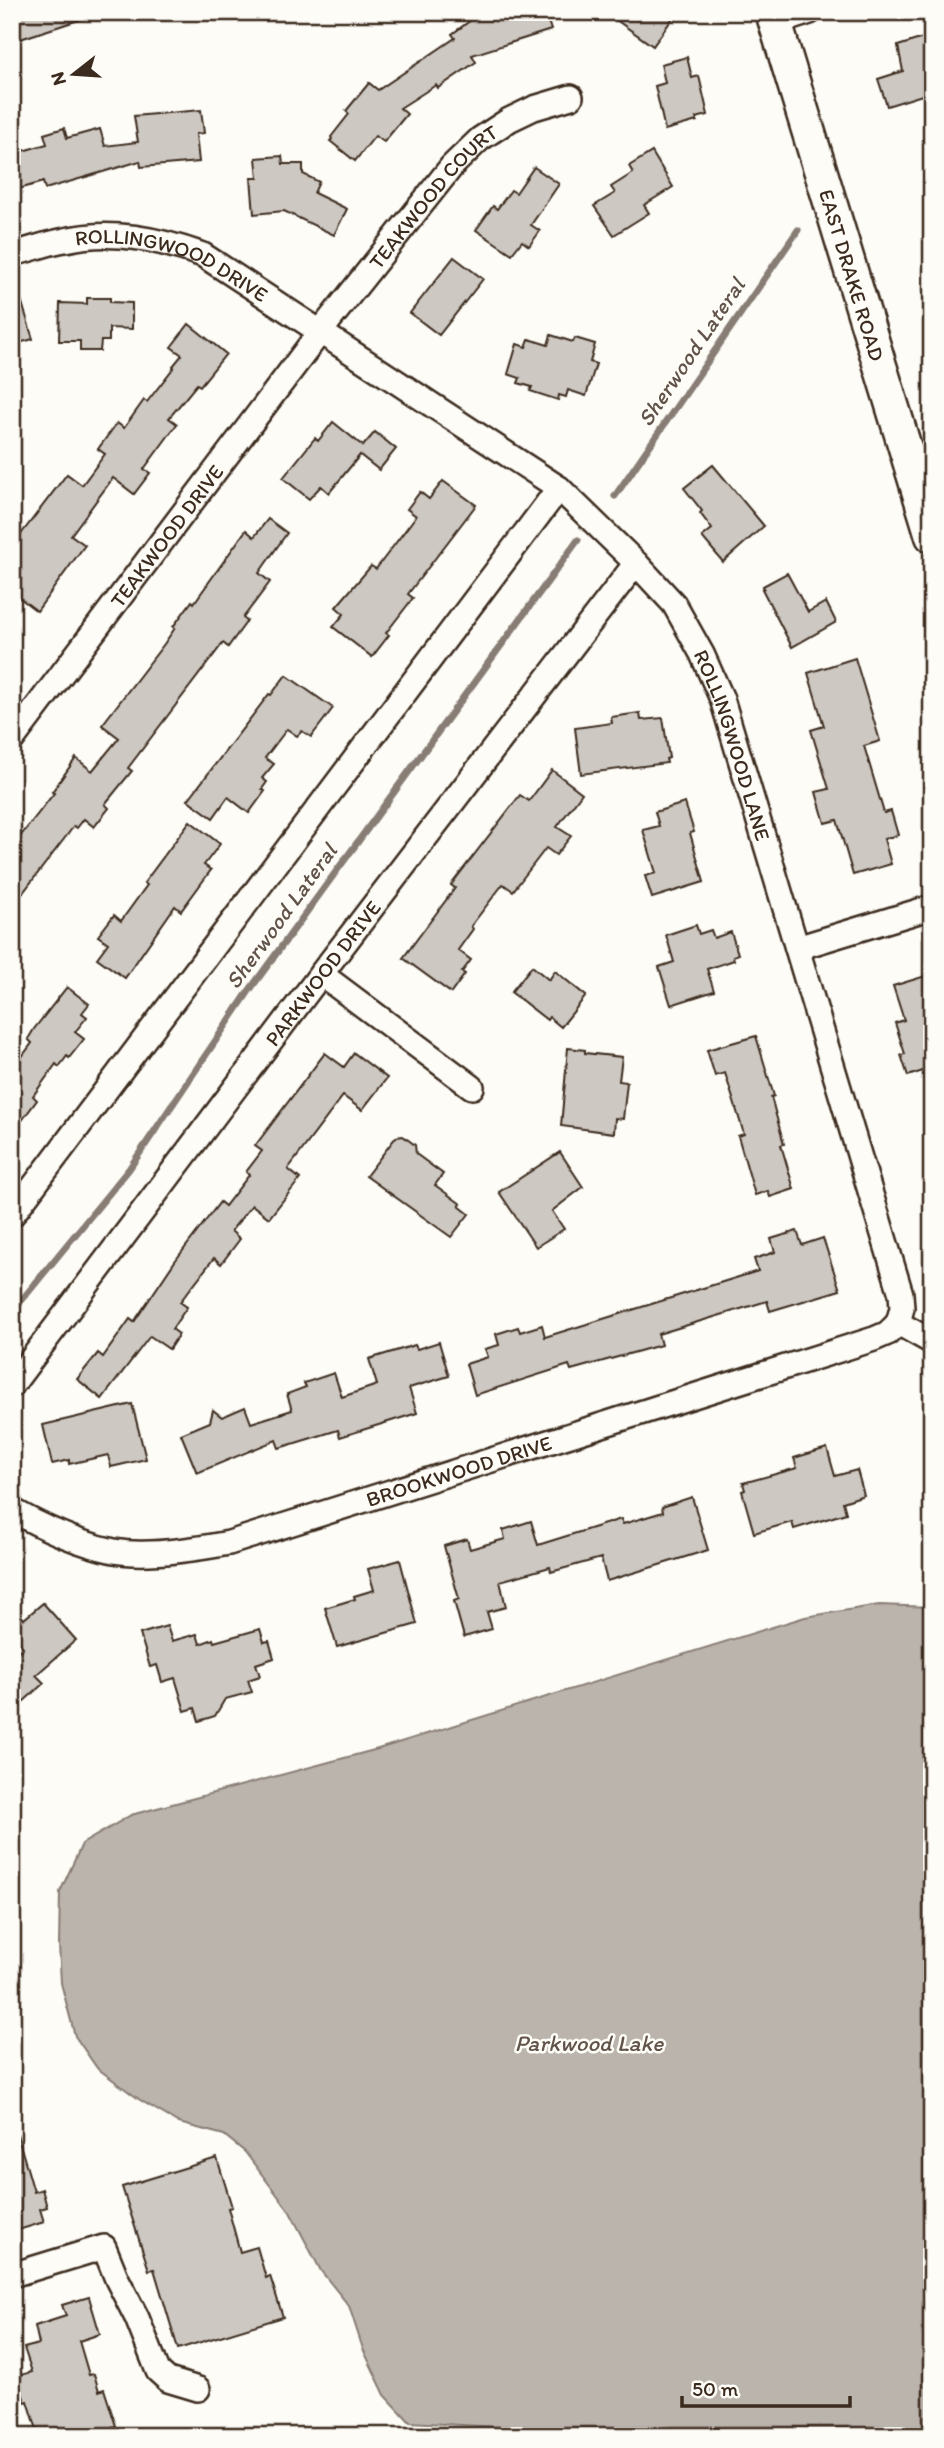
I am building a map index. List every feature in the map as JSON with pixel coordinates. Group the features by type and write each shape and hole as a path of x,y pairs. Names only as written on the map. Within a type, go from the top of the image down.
{"main road":[{"name":"EAST DRAKE ROAD","path":"774,18 932,536"}],"street":[{"path":"774,18 810,12"},
{"name":"TEAKWOOD COURT","path":"320,332 452,166 480,139 534,108 571,97"},
{"name":"ROLLINGWOOD DRIVE","path":"12,254 65,239 97,235 138,237 169,243 203,254 320,332"},
{"name":"ROLLINGWOOD LANE","path":"320,332 559,488 674,604 702,654 722,699 901,1294 902,1308 898,1323"},
{"name":"TEAKWOOD DRIVE","path":"12,740 320,332"},
{"path":"12,1215 559,488"},
{"name":"PARKWOOD DRIVE","path":"12,1385 321,974 636,563"},
{"path":"797,948 932,907"},
{"path":"321,974 472,1087"},
{"path":"898,1323 932,1342"},
{"name":"BROOKWOOD DRIVE","path":"12,1510 76,1539 115,1551 183,1550 216,1545 874,1339 888,1333 898,1323"},
{"path":"12,2275 104,2247 158,2371 168,2380 198,2389"}],"water":[{"name":"Parkwood Lake","path":"879,1605 932,1607 932,2436 691,2436 638,2427 566,2431 410,2422 385,2395 363,2349 349,2306 321,2271 290,2212 245,2152 224,2135 179,2123 140,2100 97,2068 75,2036 61,1983 60,1892 82,1844 131,1815 378,1749 805,1617"}],"building":[{"path":"12,12 88,12 88,17 12,40"},
{"path":"482,12 545,12 551,30 472,55 476,62 438,88 436,85 400,108 407,114 384,142 375,136 355,161 330,141 349,114 346,111 369,83 378,90 455,38 452,34"},
{"path":"605,12 677,12 653,46"},
{"path":"923,38 932,66 932,92 887,106 878,79 903,71 898,46"},
{"path":"687,57 692,78 699,76 708,115 665,130 655,86 665,83 661,64"},
{"path":"201,110 204,133 196,134 199,162 141,167 140,161 45,189 43,182 12,191 12,154 47,144 44,134 64,128 67,138 100,129 105,146 138,142 134,116"},
{"path":"652,152 673,187 644,205 649,213 614,235 594,206 615,193 611,187 633,173 629,166"},
{"path":"282,156 283,164 303,164 303,174 319,182 314,193 347,209 334,235 284,211 254,214 251,178 258,178 256,158"},
{"path":"534,167 559,184 531,225 540,231 529,246 522,241 512,254 476,230 493,206 497,209 511,190 516,193"},
{"path":"454,257 483,279 439,335 410,313"},
{"path":"12,286 17,286 33,339 12,345"},
{"path":"87,298 110,298 110,302 132,303 132,329 109,328 109,341 101,341 100,351 80,351 80,341 59,341 60,303 87,304"},
{"path":"189,324 226,354 169,418 177,424 144,469 150,473 134,494 113,478 71,535 85,545 37,611 12,592 12,546 67,474 82,485 105,454 98,449 117,423 124,428 182,355 171,347"},
{"path":"551,335 573,342 575,338 595,344 590,362 596,364 586,396 568,390 566,397 559,395 558,400 530,391 532,387 518,383 520,378 508,374 517,344 526,347 529,339 548,345"},
{"path":"333,422 363,446 375,432 396,449 379,470 360,455 329,493 321,486 309,499 283,478 315,438 318,441"},
{"path":"713,465 764,526 723,562 702,537 712,529 684,488"},
{"path":"443,481 476,505 408,594 413,598 386,633 389,635 372,657 333,627 344,614 336,607 371,566 376,569 416,516 407,509 420,492 429,499"},
{"path":"268,519 287,533 259,573 270,582 243,618 247,621 228,647 223,643 128,768 132,771 105,804 109,808 94,827 84,819 77,828 74,826 12,907 12,847 54,793 52,792 76,758 92,771 119,738 102,725 246,530 254,537"},
{"path":"787,573 808,612 826,602 836,622 792,647 762,589"},
{"path":"855,658 880,741 864,746 884,813 891,811 898,835 884,839 891,864 853,875 837,820 825,823 816,792 829,789 811,730 824,726 808,673"},
{"path":"286,675 333,708 311,737 302,731 297,736 287,729 265,758 274,764 262,778 267,782 262,789 265,791 249,813 228,797 213,818 188,800"},
{"path":"640,713 641,720 663,718 669,758 666,759 667,763 581,774 575,728 612,723 611,717"},
{"path":"552,770 582,793 557,827 571,836 556,855 546,848 513,891 503,884 471,926 473,929 458,950 471,960 462,972 465,974 451,993 403,958 455,888 451,885 520,795 529,801"},
{"path":"685,803 694,832 690,833 704,882 652,898 645,876 656,873 643,830 659,826 655,812"},
{"path":"190,821 220,844 204,865 211,870 181,911 175,906 125,978 97,958 108,943 98,936 114,915 121,921 147,885 144,883"},
{"path":"696,925 699,934 711,930 714,938 731,932 738,954 733,956 734,960 707,969 714,991 671,1005 659,967 674,962 666,935"},
{"path":"532,966 549,980 555,971 586,996 561,1027 549,1017 547,1020 511,992"},
{"path":"932,974 932,1068 908,1076 901,1055 905,1054 895,1023 904,1020 893,986"},
{"path":"67,987 89,1004 82,1013 87,1017 75,1032 84,1039 59,1067 56,1064 33,1096 37,1100 12,1134 12,1070 32,1043 28,1039 34,1029"},
{"path":"756,1036 774,1096 771,1097 784,1144 781,1145 794,1189 770,1197 768,1191 755,1195 738,1136 744,1134 725,1073 715,1076 707,1050"},
{"path":"568,1048 585,1050 585,1053 622,1057 619,1081 627,1082 623,1119 615,1118 614,1133 561,1126"},
{"path":"325,1053 344,1067 354,1053 387,1078 362,1110 343,1096 288,1169 300,1179 269,1218 252,1205 231,1231 240,1239 221,1264 214,1258 180,1302 187,1307 172,1329 179,1334 169,1349 150,1336 102,1399 77,1379 98,1353 103,1357 130,1319 134,1322 175,1261 220,1202 225,1206 249,1175 246,1172 262,1151 255,1146"},
{"path":"403,1136 415,1145 416,1154 443,1174 435,1185 461,1204 459,1206 469,1214 451,1237 366,1176 396,1137"},
{"path":"560,1152 583,1187 552,1211 564,1229 536,1247 499,1192"},
{"path":"797,1231 802,1245 823,1238 840,1290 770,1311 767,1301 658,1334 661,1345 571,1370 569,1365 475,1395 466,1364 488,1357 485,1349 499,1345 496,1334 518,1327 520,1332 542,1325 545,1337 758,1271 754,1259 775,1252 771,1239"},
{"path":"439,1342 449,1376 409,1388 417,1413 340,1437 338,1430 279,1448 276,1440 197,1473 181,1434 210,1422 213,1410 222,1417 245,1407 251,1423 292,1410 287,1394 306,1387 304,1383 334,1373 342,1397 377,1385 369,1359 415,1345 417,1349"},
{"path":"132,1404 146,1459 111,1467 108,1455 69,1464 69,1460 52,1464 43,1425"},
{"path":"827,1448 835,1476 857,1470 864,1495 843,1502 846,1513 794,1529 792,1522 754,1533 742,1491 745,1490 743,1483 797,1468 794,1458"},
{"path":"692,1497 708,1550 607,1581 601,1558 551,1572 550,1567 500,1581 506,1607 487,1612 492,1629 464,1637 454,1601 459,1599 444,1546 467,1539 470,1549 505,1539 503,1530 531,1521 538,1545 621,1519 623,1524 663,1512 662,1507"},
{"path":"400,1560 417,1624 337,1647 325,1608 374,1590 368,1569"},
{"path":"43,1603 76,1640 36,1675 44,1683 12,1712 12,1657 23,1647 12,1635 12,1606 24,1619"},
{"path":"167,1626 172,1641 197,1634 200,1644 260,1629 264,1642 269,1641 274,1658 256,1664 260,1676 248,1680 252,1692 225,1699 215,1716 199,1721 195,1708 185,1711 175,1678 162,1682 157,1665 150,1667 140,1634"},
{"path":"17,2134 34,2192 42,2189 47,2207 40,2209 44,2222 12,2232 12,2135"},
{"path":"217,2158 232,2207 228,2208 240,2252 257,2247 266,2278 270,2276 283,2317 178,2349 154,2269 149,2270 122,2187"},
{"path":"89,2297 100,2334 79,2341 89,2375 94,2374 99,2391 104,2389 116,2426 112,2427 115,2436 39,2436 17,2376 32,2372 24,2348 39,2344 35,2326 66,2316 62,2305"}],"waterway":[{"name":"Sherwood Lateral","path":"615,496 798,230"},
{"name":"Sherwood Lateral","path":"12,1312 129,1169 249,991 578,540"}]}
